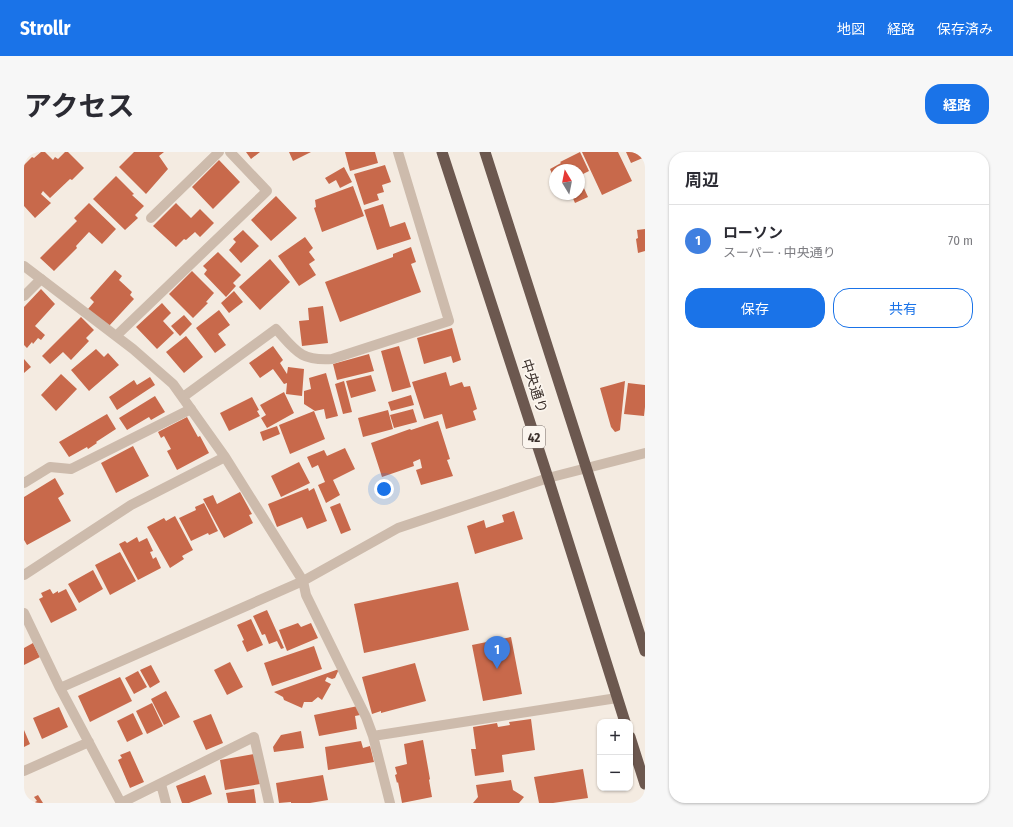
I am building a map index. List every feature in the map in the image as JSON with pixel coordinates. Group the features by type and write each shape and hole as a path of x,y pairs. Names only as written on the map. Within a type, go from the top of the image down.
{"highway":[{"name":"中央通り","path":"442,152 548,478 624,719"},
{"name":"中央通り","path":"485,152 645,651"},
{"path":"633,746 645,784"}],"street":[{"path":"151,218 219,152"},
{"path":"116,336 267,191 230,152"},
{"path":"183,397 276,329 299,354 317,360 332,359 450,321 398,152"},
{"path":"24,266 116,336 173,384 225,457 303,581 306,595 366,717 373,736 390,803"},
{"path":"24,296 41,279"},
{"path":"24,483 50,468 71,469 191,409"},
{"path":"60,688 303,581 398,528 548,478 645,453"},
{"path":"24,575 131,505 225,457"},
{"path":"24,613 60,688 121,803 254,737 269,803"},
{"path":"373,736 617,698"},
{"path":"24,771 89,742"},
{"path":"160,784 166,803"}],"building":[{"path":"41,152 45,152 53,160 55,157 58,159 65,152 68,152 84,168 50,198 43,191 41,194 51,203 35,218 24,206 24,165 32,157 34,158"},
{"path":"134,152 164,152 159,156 168,169 146,194 119,167"},
{"path":"246,152 260,152 251,159"},
{"path":"289,152 311,152 293,161"},
{"path":"345,152 375,152 378,163 350,171"},
{"path":"580,152 589,171 585,173 585,164 559,164 561,163 560,162"},
{"path":"582,152 618,152 632,181 602,195"},
{"path":"626,152 642,152 645,157 631,163"},
{"path":"219,160 240,182 213,209 192,187"},
{"path":"385,165 391,182 382,185 384,192 377,194 379,200 364,205 354,174"},
{"path":"344,167 352,182 340,188 336,180 329,184 325,178"},
{"path":"116,176 134,194 132,195 144,206 135,215 138,218 125,230 93,199"},
{"path":"353,186 364,216 322,232 314,208 316,207 315,200"},
{"path":"585,190 588,197 585,198"},
{"path":"276,196 297,218 271,241 251,220"},
{"path":"574,200 582,200 575,203"},
{"path":"89,203 116,229 102,244 89,232 76,246 77,248 54,271 40,258 77,221 74,218"},
{"path":"176,203 191,218 200,209 214,223 200,237 195,232 186,240 184,239 176,247 153,226"},
{"path":"383,204 390,227 405,222 411,239 377,250 364,210"},
{"path":"645,229 645,251 638,253 636,239 638,238 637,230"},
{"path":"243,230 259,246 241,263 229,250 236,242 233,239"},
{"path":"305,237 313,248 309,252 315,260 309,264 316,275 299,286 278,256"},
{"path":"411,247 416,262 411,264 421,292 340,322 325,282 393,257 393,254"},
{"path":"218,252 241,275 233,283 236,286 226,297 204,274 207,270 203,266"},
{"path":"270,259 290,282 260,310 239,287"},
{"path":"115,270 122,276 119,280 132,292 130,295 134,299 108,327 88,309 94,302 90,298"},
{"path":"192,271 214,293 206,302 208,303 193,318 169,294"},
{"path":"41,289 55,304 35,326 45,335 41,340 38,338 33,344 32,342 27,348 24,345 24,307"},
{"path":"234,291 243,302 229,313 221,303"},
{"path":"162,303 171,313 163,321 174,333 157,349 136,327"},
{"path":"323,306 328,343 302,346 299,321 309,320 308,308"},
{"path":"219,310 230,325 218,334 226,345 215,353 196,328"},
{"path":"184,315 192,324 180,336 171,326"},
{"path":"81,317 94,330 86,338 89,341 71,360 63,352 50,364 42,356"},
{"path":"452,328 461,360 453,363 451,356 424,364 417,338"},
{"path":"186,336 203,357 184,373 166,352"},
{"path":"273,346 283,360 280,363 287,374 288,367 304,369 302,396 286,394 287,383 284,384 273,369 260,378 249,363"},
{"path":"399,346 411,387 392,392 381,351"},
{"path":"96,349 104,357 108,353 119,365 89,391 71,370"},
{"path":"369,354 374,371 337,380 333,364"},
{"path":"24,359 31,367 24,373"},
{"path":"446,372 450,386 462,382 464,387 470,386 477,409 473,411 476,420 446,429 442,414 424,419 412,382"},
{"path":"326,373 338,416 326,419 324,409 315,411 304,404 304,391 311,389 309,378"},
{"path":"61,374 77,389 56,411 41,395"},
{"path":"371,375 376,391 351,398 346,381"},
{"path":"150,377 155,385 117,410 109,397 134,380 137,385"},
{"path":"344,381 352,412 343,414 335,384"},
{"path":"625,381 620,430 615,432 611,427 600,388"},
{"path":"628,383 645,385 644,416 624,414"},
{"path":"284,392 294,413 267,428 261,418 266,415 260,405"},
{"path":"411,395 414,405 391,411 388,402"},
{"path":"155,396 165,412 151,420 149,417 127,430 119,418"},
{"path":"252,397 259,410 257,411 260,416 229,431 220,413"},
{"path":"413,409 417,422 394,428 390,415"},
{"path":"388,410 393,429 363,437 358,418"},
{"path":"314,411 325,439 290,454 279,425"},
{"path":"107,414 116,429 88,449 87,447 69,457 59,442"},
{"path":"187,417 209,453 177,470 167,451 171,449 164,436 161,438 158,432"},
{"path":"438,421 450,459 447,460 453,476 421,485 416,470 422,468 420,459 413,462 414,466 382,477 371,443"},
{"path":"277,426 280,434 263,441 260,432"},
{"path":"133,446 149,476 116,493 101,463"},
{"path":"345,448 355,469 333,480 340,495 326,503 318,485 325,482 318,465 312,468 307,457 324,450 327,456"},
{"path":"299,462 310,483 281,497 271,476"},
{"path":"55,478 64,494 58,498 71,521 27,545 24,540 24,497"},
{"path":"308,488 309,491 314,488 327,521 307,529 302,517 277,527 268,504"},
{"path":"240,492 252,514 249,515 253,523 224,538 203,499 213,495 217,504"},
{"path":"204,503 218,531 209,535 208,533 191,541 179,518 196,510 195,507"},
{"path":"340,503 351,530 341,534 330,507"},
{"path":"514,511 523,539 475,554 467,526 484,520 486,528 504,522 502,515"},
{"path":"175,516 193,550 182,556 184,559 170,568 147,527 164,518 166,521"},
{"path":"137,537 139,542 147,538 153,551 150,552 153,559 156,557 161,568 138,580 119,544 125,541 127,543"},
{"path":"120,552 136,581 110,595 95,565"},
{"path":"93,570 103,589 79,603 68,584"},
{"path":"458,582 469,630 364,653 354,604"},
{"path":"50,589 53,594 66,589 77,610 51,623 39,599 43,597 41,593"},
{"path":"267,610 284,648 281,649 277,641 269,644 265,634 262,635 253,616"},
{"path":"251,619 263,645 247,652 242,641 244,640 237,625"},
{"path":"298,623 301,627 311,623 318,638 287,651 279,630"},
{"path":"511,637 522,694 483,701 472,645"},
{"path":"33,643 40,657 24,665 24,648"},
{"path":"314,646 322,669 272,686 264,663"},
{"path":"230,662 243,687 227,695 214,670"},
{"path":"415,663 426,701 372,714 362,677"},
{"path":"151,665 160,682 150,688 140,670"},
{"path":"339,669 335,678 332,679 327,677 325,681 331,684 322,700 318,697 312,702 304,702 302,708 284,700 283,697 274,692"},
{"path":"138,671 147,687 134,694 125,678"},
{"path":"120,677 132,701 90,722 78,696"},
{"path":"166,691 180,717 164,725 151,699"},
{"path":"152,703 163,726 147,734 136,711"},
{"path":"358,706 360,715 355,716 357,729 319,736 314,715"},
{"path":"59,707 68,727 42,739 33,718"},
{"path":"133,713 143,734 127,742 117,721"},
{"path":"211,714 223,743 206,750 193,721"},
{"path":"531,719 535,750 502,755 504,772 475,776 471,749 476,749 473,727 497,723 498,727 510,725 509,722"},
{"path":"24,730 30,744 24,747"},
{"path":"301,731 304,748 274,752 273,747 281,735"},
{"path":"423,740 432,797 402,803 398,782 397,783 395,775 397,774 395,767 407,764 404,744"},
{"path":"361,741 363,748 370,746 374,762 328,770 325,747"},
{"path":"130,751 144,782 130,788 118,760 122,758 120,755"},
{"path":"254,754 260,784 225,790 220,760"},
{"path":"583,769 588,798 553,803 539,803 534,777"},
{"path":"205,775 212,794 189,803 182,803 176,786"},
{"path":"323,775 328,800 310,803 279,803 276,783"},
{"path":"511,780 513,790 524,797 519,803 473,803 478,797 476,785"},
{"path":"254,789 256,803 228,803 226,793"},
{"path":"38,795 43,803 33,803 37,801 34,797"}],"place":[{"name":"ローソン","path":"497,669"}]}
